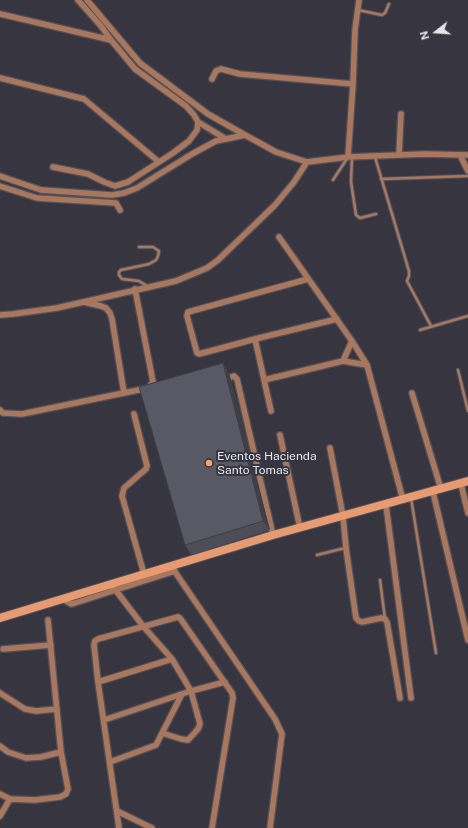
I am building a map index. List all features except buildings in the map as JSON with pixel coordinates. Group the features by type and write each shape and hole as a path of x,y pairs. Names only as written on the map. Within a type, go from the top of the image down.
{"street":[{"path":"78,0 135,69 186,106 198,122 226,139"},
{"path":"87,0 140,63 208,114 276,152 307,162 350,157 425,154 468,155"},
{"path":"350,157 355,30 359,0"},
{"path":"0,14 111,40"},
{"path":"212,79 216,72 221,69 240,74 353,84"},
{"path":"0,78 84,99 159,162"},
{"path":"399,155 401,114"},
{"path":"53,166 88,174 115,186 133,179 173,154 189,141 197,130 198,122"},
{"path":"0,176 41,190 112,195 124,193 137,188 216,141 245,135"},
{"path":"460,155 468,171"},
{"path":"0,315 57,308 84,302 135,289 176,281 207,268 218,260 276,205 307,162"},
{"path":"0,186 37,198 116,203 120,210"},
{"path":"280,237 367,365 407,499"},
{"path":"308,279 188,312 187,316 197,353 199,354 337,319"},
{"path":"0,410 3,413 22,414 148,388 153,382 135,289"},
{"path":"84,302 101,306 110,312 124,393"},
{"path":"255,339 271,411"},
{"path":"343,361 352,341"},
{"path":"264,380 343,361 367,365"},
{"path":"219,380 234,376 237,379 270,534"},
{"path":"412,393 437,490 468,640"},
{"path":"134,414 147,466 146,469 124,488 122,496 144,574"},
{"path":"280,435 300,528"},
{"path":"330,448 343,516 356,618 362,622 381,618 385,620 388,625 400,698"},
{"path":"0,618 173,569 270,534 300,528 464,483 468,513"},
{"path":"386,505 411,698"},
{"path":"113,587 144,574 173,569"},
{"path":"173,569 275,719 282,734 270,828"},
{"path":"113,587 142,626 172,659 191,690 200,724 198,729 188,740 181,740 162,733"},
{"path":"120,828 98,682 94,645 95,641 178,616 230,689 233,698 212,828"},
{"path":"0,794 10,799 35,800 60,797 66,794 68,789 61,752 48,620"},
{"path":"3,649 50,645"},
{"path":"98,682 172,659"},
{"path":"104,720 191,690 225,682"},
{"path":"0,693 25,709 36,711 57,709"},
{"path":"110,762 156,745 182,694"},
{"path":"0,746 8,752 26,758 41,757 61,752"},
{"path":"0,816 10,799"},
{"path":"117,811 152,828"}],"lane":[{"path":"358,10 382,15 385,13 389,4"},
{"path":"374,156 409,271 407,281 431,326"},
{"path":"333,180 350,157"},
{"path":"350,157 351,182 356,215 360,218 376,214"},
{"path":"381,179 468,176"},
{"path":"139,247 153,247 159,251 156,260 149,264 121,270 118,275 122,279 139,281 148,287"},
{"path":"420,330 468,316"},
{"path":"458,370 468,411"},
{"path":"407,499 436,653"},
{"path":"317,555 346,548"},
{"path":"380,580 385,620"}],"place":[{"name":"Eventos Hacienda Santo Tomas","path":"209,463"}]}
